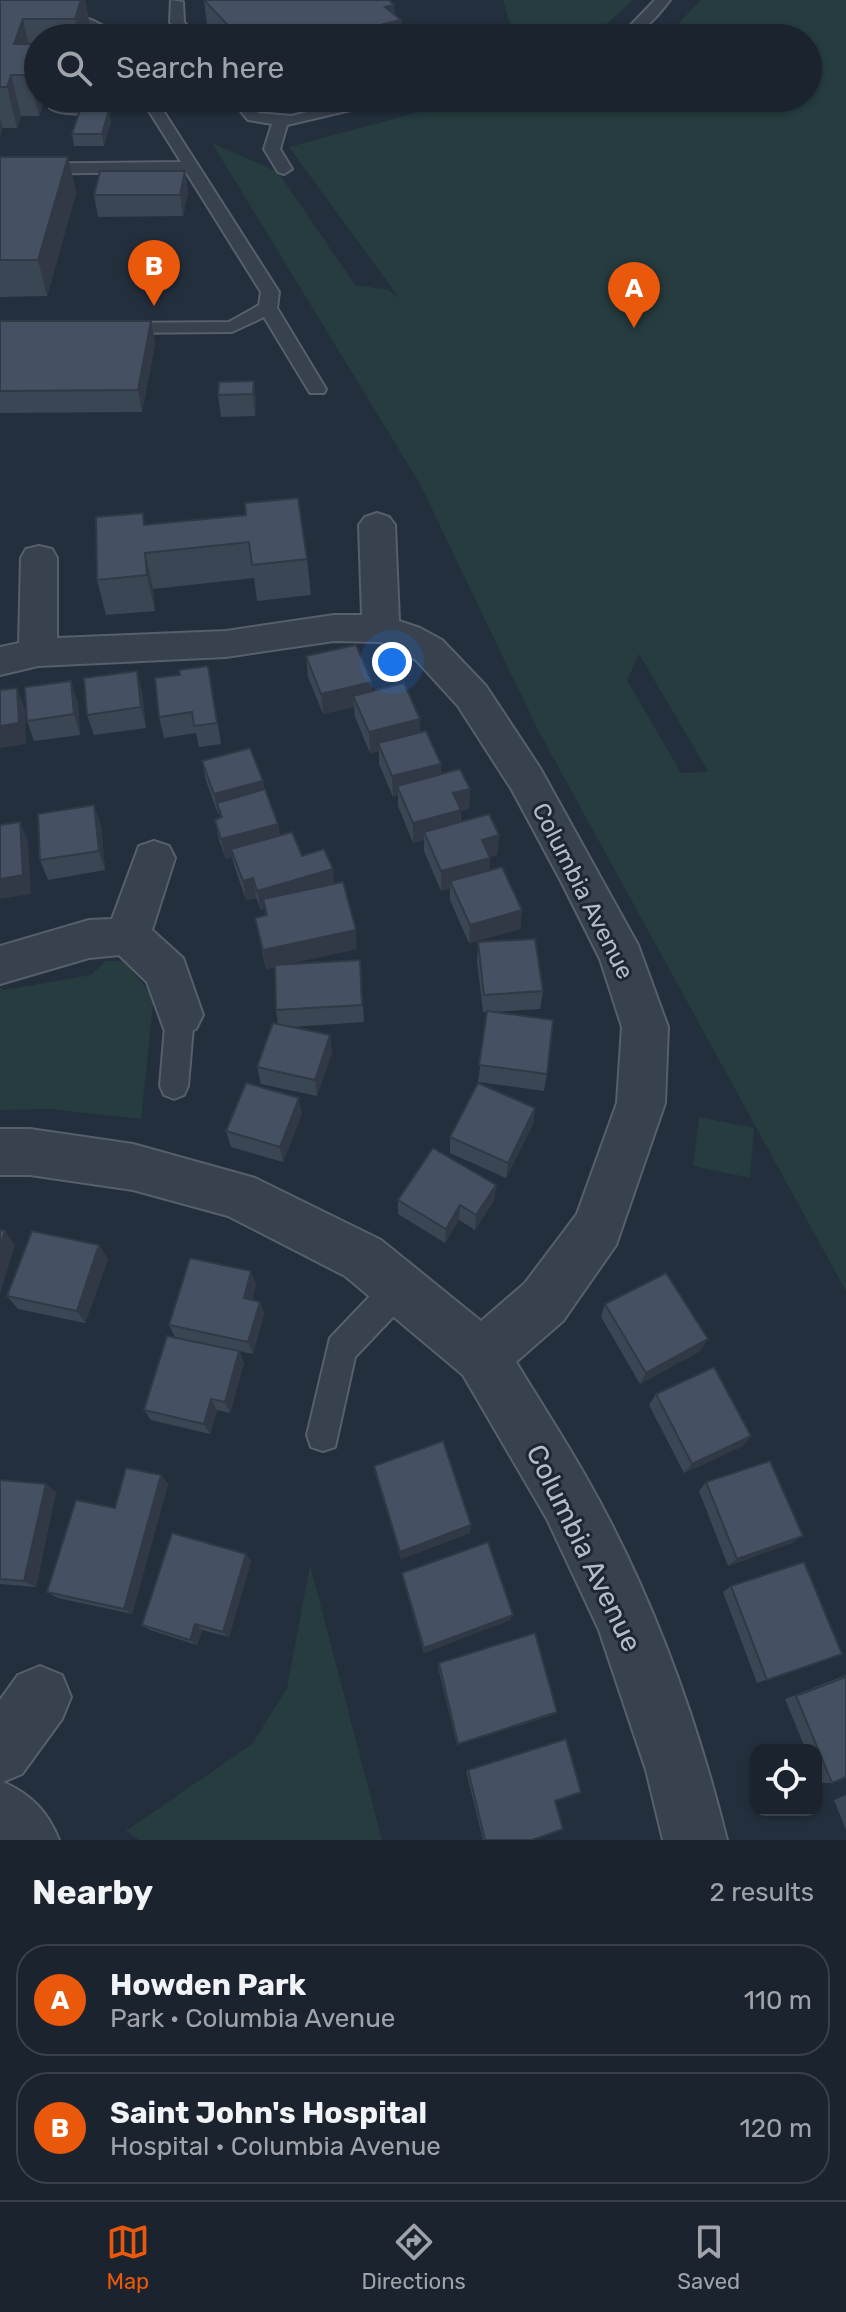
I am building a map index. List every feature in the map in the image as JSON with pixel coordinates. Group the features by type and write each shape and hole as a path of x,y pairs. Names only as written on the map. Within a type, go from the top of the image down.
{"street":[{"path":"377,525 381,629"},
{"name":"Columbia Avenue","path":"39,558 19,656 226,644 334,628 381,629 407,637 429,650 472,696 526,779 622,958 645,1027 641,1103 598,1228 544,1302 482,1356"},
{"path":"128,936 154,858"},
{"path":"0,965 89,939 128,936 167,972 180,1015"},
{"name":"Columbia Avenue","path":"0,1152 30,1152 133,1167 237,1195 363,1258 482,1356 567,1499 626,1621 678,1770 695,1840"},
{"path":"0,1752 40,1697"},
{"path":"0,1813 27,1840"}],"lane":[{"path":"640,24 663,0"},
{"path":"176,2 178,24"},
{"path":"0,18 76,19 96,24"},
{"path":"157,112 270,292 268,308 317,389"},
{"path":"249,112 253,117 280,122 323,112"},
{"path":"280,122 272,149 284,169"},
{"path":"0,169 193,167"},
{"path":"93,328 232,327 268,308"},
{"path":"174,1086 180,1015"},
{"path":"323,1435 341,1349 400,1287"}],"green space":[{"path":"503,0 633,0 606,24 510,24"},
{"path":"701,0 846,0 846,1291 538,730 420,484 212,143 278,172 355,285 389,290 400,299 289,147 420,112 822,112 822,24 678,24","holes":["639,654 708,772 681,773 627,680"]},
{"path":"106,961 123,961 154,996 141,1119 49,1109 0,1110 0,988 4,990 91,975"},
{"path":"699,1117 754,1128 750,1178 693,1166"},
{"path":"310,1565 382,1840 139,1840 126,1831 252,1744 287,1688"}],"building":[{"path":"0,0 81,0 75,19 23,19 14,44 24,44 24,75 11,75 7,87 0,87"},
{"path":"204,0 389,0 394,5 385,7 401,20 383,24 227,24"},
{"path":"79,112 108,112 102,134 72,134"},
{"path":"0,157 68,157 38,260 0,260"},
{"path":"100,171 185,171 180,195 94,195"},
{"path":"0,321 151,321 138,390 0,391"},
{"path":"254,381 253,394 218,395 219,382"},
{"path":"298,498 307,559 252,565 249,542 145,553 147,575 97,580 96,517 143,513 144,525 246,515 245,503"},
{"path":"356,645 372,682 321,694 306,656"},
{"path":"208,666 217,723 194,726 192,712 159,717 155,678 180,675 179,670"},
{"path":"137,671 141,707 87,715 84,678"},
{"path":"71,681 74,714 27,721 25,687"},
{"path":"404,683 420,719 369,732 353,696"},
{"path":"17,688 19,723 0,726 0,690"},
{"path":"426,731 441,764 392,776 378,743"},
{"path":"250,748 263,781 214,794 202,761"},
{"path":"460,769 470,789 453,793 461,810 413,823 397,786"},
{"path":"265,789 278,824 221,839 215,820 222,817 217,803"},
{"path":"94,805 99,851 40,860 38,814"},
{"path":"489,814 499,835 482,840 490,858 441,871 424,832"},
{"path":"20,822 23,875 0,879 0,825"},
{"path":"292,832 302,856 324,849 333,869 257,891 253,878 243,881 231,849"},
{"path":"502,867 522,910 470,925 450,881"},
{"path":"343,882 356,930 263,950 255,918 267,915 263,899"},
{"path":"535,939 543,991 484,995 478,942"},
{"path":"360,960 362,1005 276,1010 275,965"},
{"path":"487,1011 553,1020 547,1074 479,1065"},
{"path":"273,1023 330,1035 315,1080 257,1067"},
{"path":"246,1083 299,1098 280,1147 226,1131"},
{"path":"478,1083 535,1108 508,1163 450,1137"},
{"path":"433,1148 496,1185 476,1215 460,1205 446,1229 398,1200"},
{"path":"32,1231 99,1245 77,1311 7,1296"},
{"path":"190,1258 251,1271 244,1298 260,1302 248,1342 169,1325"},
{"path":"666,1273 708,1339 646,1373 605,1304"},
{"path":"167,1336 239,1351 225,1402 211,1399 204,1424 144,1410"},
{"path":"714,1367 751,1436 692,1464 656,1394"},
{"path":"443,1441 471,1525 400,1552 374,1466"},
{"path":"770,1461 803,1536 737,1559 706,1482"},
{"path":"126,1468 161,1475 124,1609 47,1592 76,1500 115,1508"},
{"path":"0,1480 46,1484 24,1581 0,1579"},
{"path":"172,1533 246,1554 223,1632 195,1624 190,1640 142,1625"},
{"path":"488,1542 513,1615 424,1648 402,1573"},
{"path":"804,1562 842,1654 767,1680 731,1586"},
{"path":"535,1633 557,1712 458,1744 439,1663"},
{"path":"846,1677 846,1777 832,1783 822,1759 822,1744 816,1744 796,1696"},
{"path":"566,1739 581,1792 555,1801 563,1829 532,1840 485,1840 468,1770"}],"place":[{"name":"Saint John's Hospital","path":"154,306"},
{"name":"Howden Park","path":"634,328"}]}
